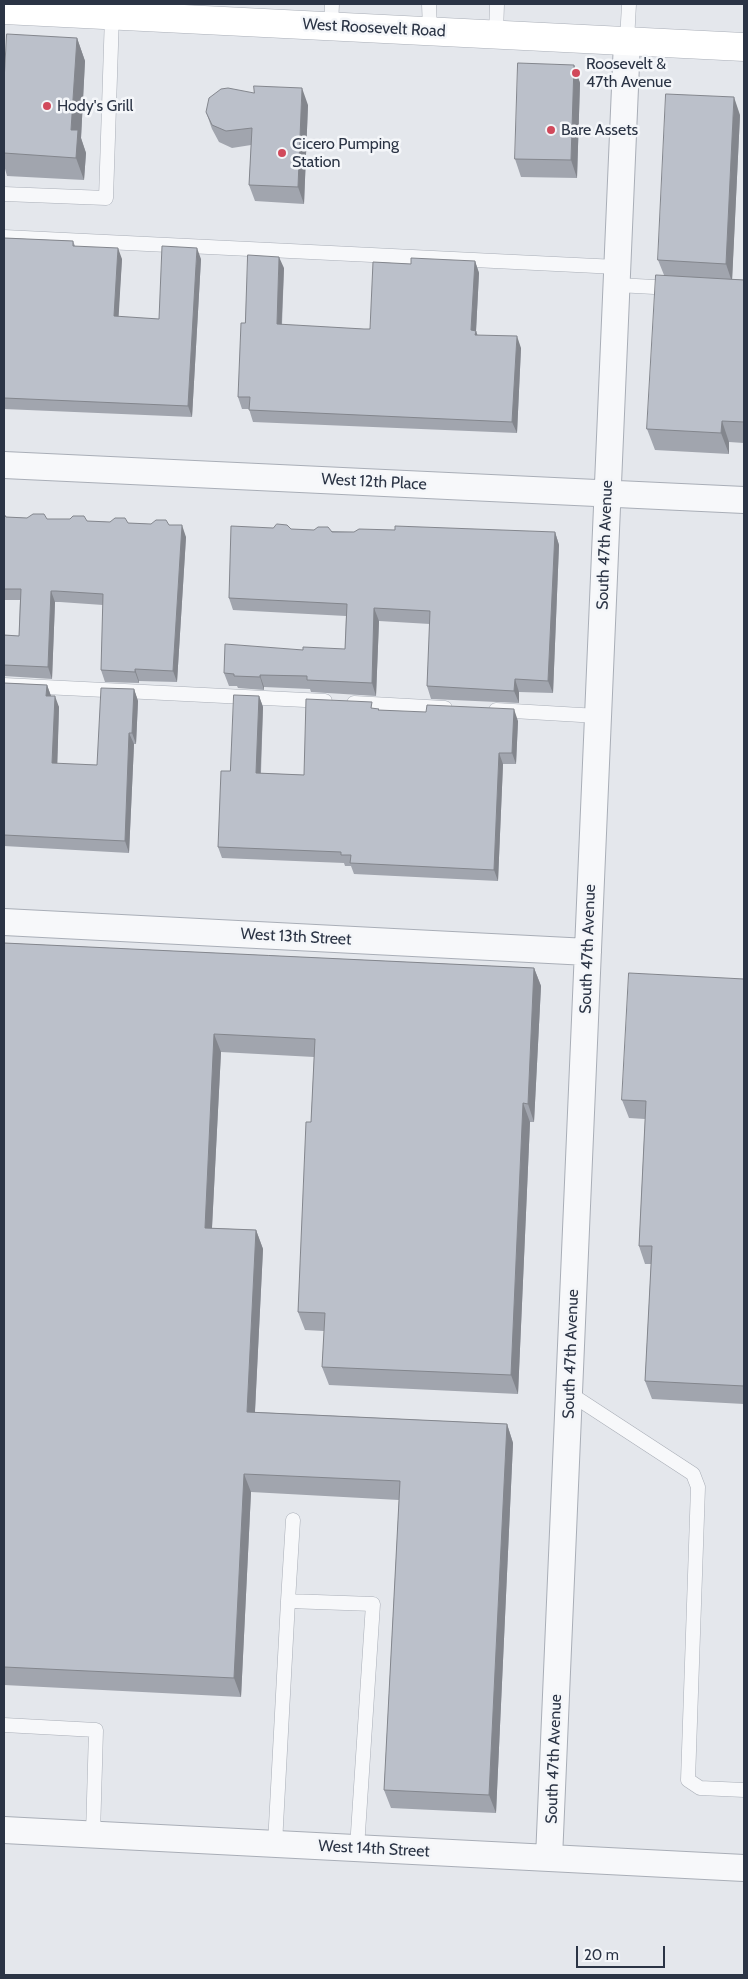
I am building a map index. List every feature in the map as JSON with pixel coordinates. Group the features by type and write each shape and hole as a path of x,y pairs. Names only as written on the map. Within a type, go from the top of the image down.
{"main road":[{"name":"West Roosevelt Road","path":"21,8 112,15 332,15 430,31 744,47"}],"street":[{"name":"South 47th Avenue","path":"549,1858 627,41"},
{"name":"West 12th Place","path":"4,465 608,492 744,500"},
{"name":"West 13th Street","path":"4,922 588,952"},
{"name":"West 14th Street","path":"4,1830 744,1868"}],"lane":[{"path":"429,4 430,31"},
{"path":"496,34 497,4"},
{"path":"627,41 628,4"},
{"path":"4,194 106,198 112,15"},
{"path":"4,237 617,276 686,288"},
{"path":"4,684 458,708"},
{"path":"478,709 598,716"},
{"path":"569,1394 693,1474 698,1487 688,1780 700,1788 744,1790"},
{"path":"275,1844 293,1520"},
{"path":"288,1601 373,1604 357,1848"},
{"path":"4,1725 96,1730 93,1834"}],"building":[{"name":"Hody's Grill","path":"7,34 77,38 71,130 78,130 76,158 4,153 4,82"},
{"name":"Bare Assets","path":"518,63 574,65 571,160 515,159"},
{"path":"254,86 302,88 298,187 249,185 252,128 226,131 212,125 206,112 209,98 221,89 228,88 254,93"},
{"path":"666,94 734,97 726,264 658,260"},
{"path":"4,238 73,241 73,246 118,248 114,316 159,319 162,246 197,248 188,406 4,398"},
{"path":"248,255 279,257 277,324 364,329 370,329 373,262 411,264 411,258 475,261 471,330 476,331 475,335 517,336 512,422 249,410 250,397 238,397 241,323 245,323"},
{"path":"656,275 744,280 744,422 722,421 721,433 647,429"},
{"path":"4,514 6,517 27,518 33,514 44,514 47,519 70,519 73,516 84,516 87,521 110,522 115,518 125,518 128,523 151,524 156,520 166,520 169,525 182,525 173,671 135,669 135,672 101,670 103,594 56,591 51,591 48,667 4,665 4,635 19,636 21,589 4,589"},
{"path":"277,524 287,525 291,529 314,530 318,527 328,527 332,532 354,532 359,529 395,530 395,526 555,532 548,681 515,679 514,691 427,686 430,611 374,608 372,683 307,680 307,676 260,675 260,677 234,676 234,674 224,673 225,644 303,650 303,647 345,649 347,604 229,598 231,526 273,528"},
{"path":"4,683 47,685 46,696 55,696 52,763 97,765 101,688 134,689 132,733 129,733 125,841 4,835"},
{"path":"234,695 259,696 256,773 304,775 306,699 372,702 371,708 378,710 426,712 427,705 514,709 512,753 499,753 494,870 350,863 351,855 341,855 341,852 218,847 221,771 230,771"},
{"path":"4,943 534,968 528,1104 523,1103 511,1375 322,1367 325,1313 298,1312 306,1122 311,1122 315,1039 214,1034 205,1228 256,1230 247,1412 507,1424 489,1795 384,1790 400,1481 244,1474 234,1678 4,1667"},
{"path":"629,973 744,979 744,1386 645,1381 652,1246 639,1246 646,1101 622,1100"}],"place":[{"name":"Roosevelt & 47th Avenue","path":"576,73"},
{"name":"Hody's Grill","path":"47,106"},
{"name":"Bare Assets","path":"551,130"},
{"name":"Cicero Pumping Station","path":"282,153"}]}
